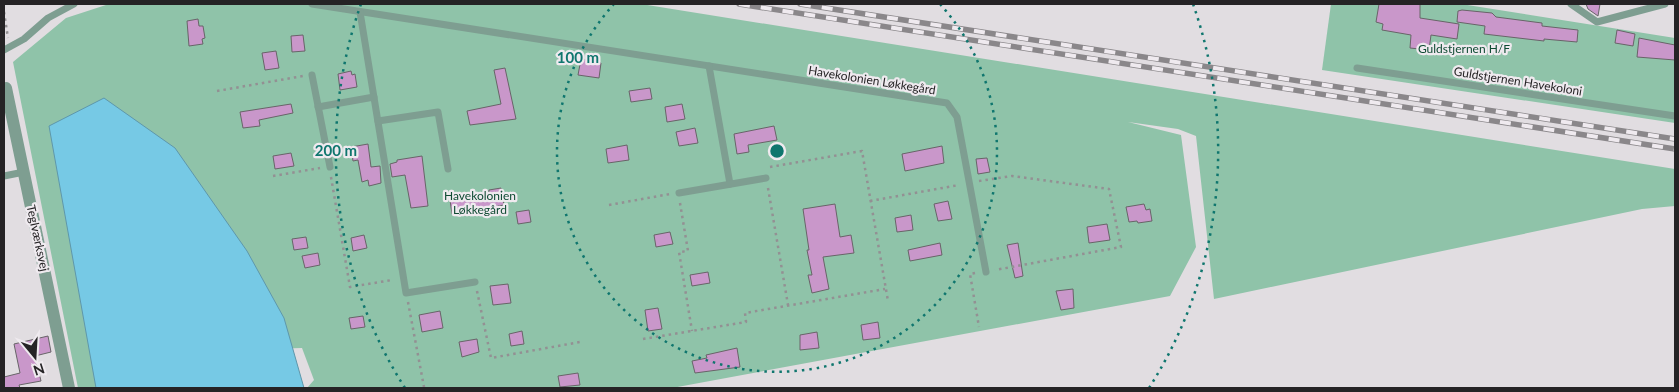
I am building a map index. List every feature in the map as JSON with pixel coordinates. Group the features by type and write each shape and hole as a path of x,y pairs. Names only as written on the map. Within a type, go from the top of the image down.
{"street":[{"name":"Teglværksvej","path":"4,86 69,388"}],"lane":[{"path":"6,48 24,39 48,18 74,4"},
{"name":"Havekolonien Løkkegård","path":"312,4 947,103 957,116 986,272"},
{"path":"1571,4 1597,22 1665,4"},
{"path":"360,12 406,293 475,282"},
{"path":"710,66 730,184"},
{"name":"Guldstjernen Havekoloni","path":"1357,68 1675,116"},
{"path":"312,75 330,167"},
{"path":"318,108 374,97"},
{"path":"378,121 438,112 448,169"},
{"path":"4,176 24,172"},
{"path":"679,193 766,178"}],"path":[{"path":"4,12 6,48"},
{"path":"217,91 312,75"},
{"path":"788,306 765,168 862,151 888,302"},
{"path":"273,176 330,167 350,287 404,278"},
{"path":"870,201 1012,176 1109,189 1121,247 970,274 979,327"},
{"path":"609,205 679,193 688,251 679,252 692,331"},
{"path":"475,282 491,358 580,342"},
{"path":"643,339 746,322 745,313 886,289"},
{"path":"406,293 424,387"}],"green space":[{"name":"Havekolonien Løkkegård","path":"109,4 641,4 1675,169 1675,206 1642,209 1214,299 1196,136 1178,129 1128,122 1181,135 1196,247 1170,296 672,388 307,388 314,380 302,348 267,349 107,388 78,388 13,62 66,18"},
{"name":"Guldstjernen H/F","path":"1331,4 1461,4 1675,38 1675,123 1322,70"}],"water":[{"path":"104,98 175,148 247,251 284,318 304,388 96,388 49,126"}],"building":[{"path":"1379,4 1420,4 1420,18 1459,24 1457,39 1431,35 1429,50 1410,48 1411,35 1382,30 1383,24 1376,22"},
{"path":"1586,4 1600,4 1598,16 1588,9"},
{"path":"1458,11 1492,13 1496,17 1542,23 1542,26 1578,30 1577,42 1544,39 1544,41 1484,34 1485,26 1457,22"},
{"path":"198,19 199,26 203,26 205,38 202,39 203,44 189,46 187,21"},
{"path":"1617,30 1635,34 1633,46 1615,43"},
{"path":"303,35 305,51 292,52 291,36"},
{"path":"1639,38 1675,45 1675,60 1637,57"},
{"path":"276,51 279,68 265,70 262,53"},
{"path":"581,59 601,63 599,78 578,75"},
{"path":"505,68 516,119 470,125 467,111 501,104 494,70"},
{"path":"351,71 352,75 355,74 357,87 340,90 338,74"},
{"path":"650,88 652,99 631,102 629,91"},
{"path":"291,104 293,113 259,120 260,126 243,128 240,112"},
{"path":"682,104 685,119 667,122 665,107"},
{"path":"774,126 777,140 748,145 749,152 737,154 734,134"},
{"path":"695,128 698,143 679,146 676,132"},
{"path":"368,144 371,167 380,166 381,183 369,186 368,180 362,182 358,160 353,161 351,147"},
{"path":"627,145 629,160 608,163 606,149"},
{"path":"942,146 944,163 905,171 902,154"},
{"path":"291,153 294,166 275,169 273,156"},
{"path":"422,156 428,206 411,208 405,175 392,177 390,164 397,162 397,160"},
{"path":"987,158 990,172 978,174 976,159"},
{"path":"501,188 504,205 452,214 450,200 489,194 489,190"},
{"path":"948,201 952,219 938,221 934,204"},
{"path":"835,204 840,237 851,235 854,253 823,257 829,289 812,293 808,275 812,275 807,250 809,250 803,209"},
{"path":"1144,204 1146,210 1150,209 1152,221 1129,222 1126,207"},
{"path":"529,210 531,222 518,224 516,212"},
{"path":"911,215 913,230 897,232 895,218"},
{"path":"1107,224 1110,240 1089,243 1087,227"},
{"path":"670,232 673,244 656,247 654,235"},
{"path":"364,235 367,248 353,251 351,238"},
{"path":"306,237 308,248 294,250 292,239"},
{"path":"940,243 942,255 910,261 908,250"},
{"path":"1018,243 1023,276 1015,278 1007,245"},
{"path":"318,253 320,265 305,268 302,256"},
{"path":"708,272 710,283 692,286 690,275"},
{"path":"508,284 511,303 493,305 490,286"},
{"path":"1073,289 1074,308 1061,310 1056,291"},
{"path":"658,308 662,329 648,331 645,310"},
{"path":"440,311 443,328 422,332 419,315"},
{"path":"363,316 365,327 351,329 349,318"},
{"path":"878,322 880,338 863,340 861,325"},
{"path":"522,331 524,344 511,346 509,334"},
{"path":"817,332 819,348 800,350 800,335"},
{"path":"48,336 51,352 35,356 41,381 19,385 20,388 4,388 4,377 20,373 14,344"},
{"path":"477,339 479,352 462,357 459,342"},
{"path":"737,348 740,367 695,373 692,361 707,358 706,355"},
{"path":"578,373 580,385 560,387 558,376"}],"railway":[{"path":"739,4 1675,149"},
{"path":"800,4 1675,139"}]}
